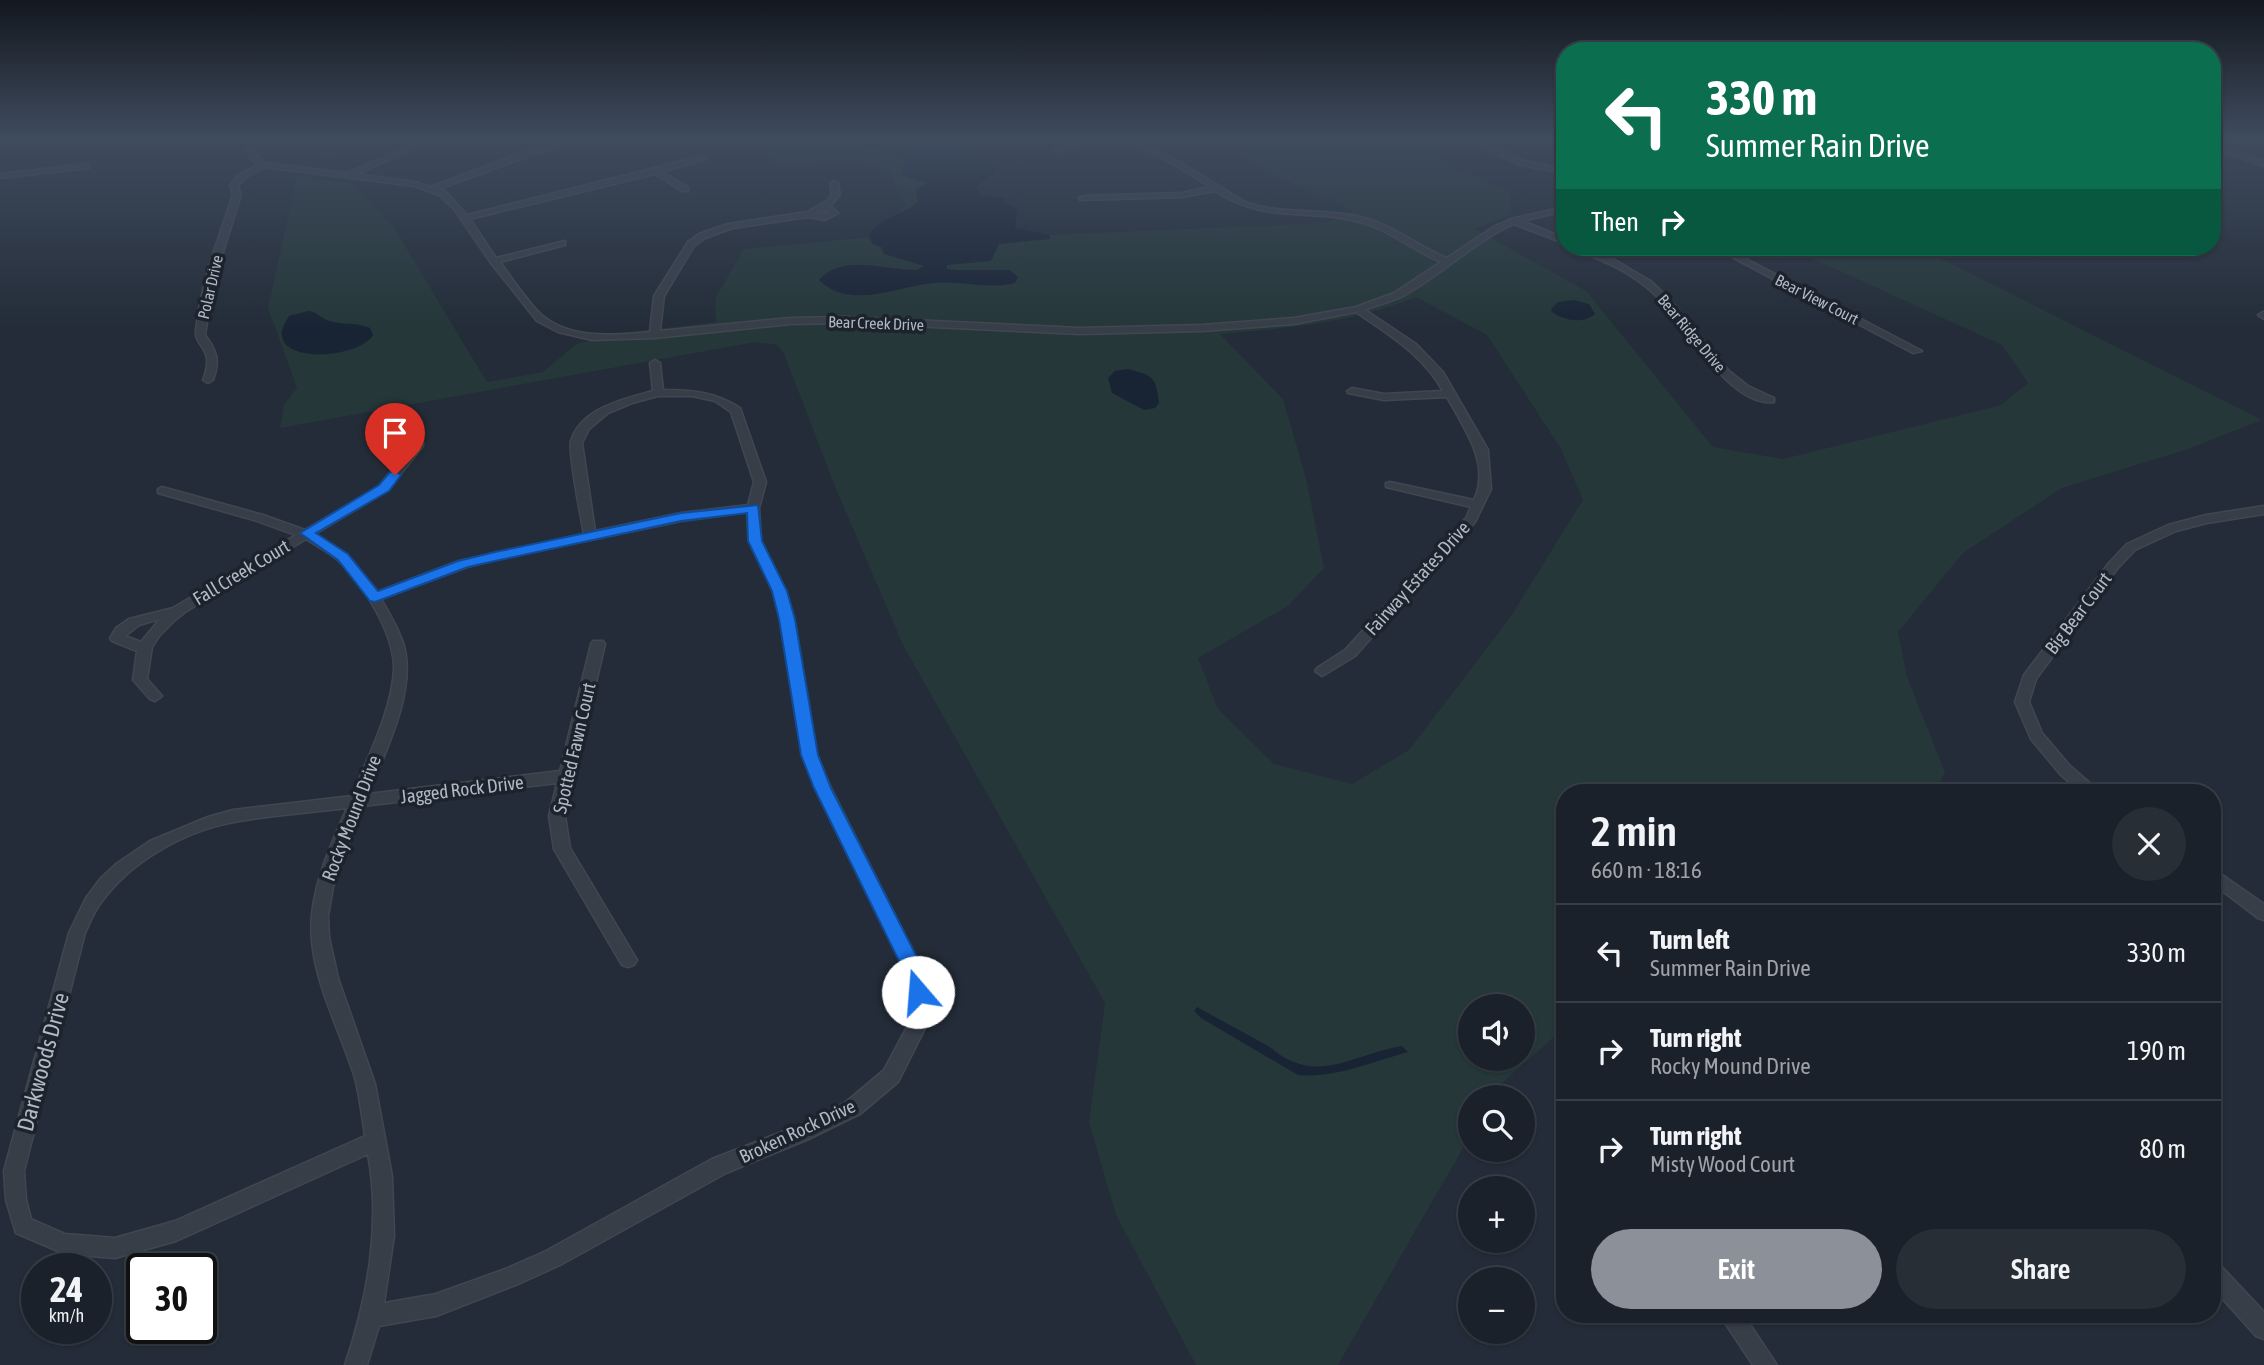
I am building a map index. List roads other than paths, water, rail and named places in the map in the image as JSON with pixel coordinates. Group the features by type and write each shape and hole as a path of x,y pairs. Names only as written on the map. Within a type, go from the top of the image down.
{"street":[{"name":"Polar Drive","path":"208,380 215,363 210,348 200,335 208,284 235,202"},
{"name":"Bear Creek Drive","path":"450,202 540,319 561,330 592,337 655,335 790,321 847,320 1080,331 1137,331 1294,321 1358,309 1397,295 1514,221 1556,211"},
{"path":"464,218 531,202"},
{"path":"655,335 659,296 691,244 702,236 731,226 808,214 829,202"},
{"path":"1238,202 1271,211 1335,214 1364,220 1392,231 1427,254 1450,262"},
{"path":"1514,221 1556,238"},
{"path":"494,261 562,243"},
{"name":"Bear Ridge Drive","path":"1599,256 1626,268 1646,281 1729,376 1746,390 1770,400"},
{"name":"Bear View Court","path":"1734,256 1917,351"},
{"name":"Fairway Estates Drive","path":"1322,671 1350,653 1471,519 1485,489 1482,450 1451,394 1427,359 1358,309"},
{"path":"655,363 658,393"},
{"path":"1352,391 1384,397 1451,394"},
{"name":"Broken Rock Drive","path":"372,1316 436,1304 511,1277 553,1258 719,1166 804,1132 853,1108 891,1076 911,1041 919,1011 914,971 822,788 810,755 787,619 779,591 755,541 753,508 760,482 736,410 719,399 692,393 658,393 604,411 579,435 576,443 590,536"},
{"name":"Fall Creek Court","path":"176,612 139,620 120,631 117,638 143,648 155,630 176,612 384,488 419,444"},
{"path":"1391,485 1478,505"},
{"name":"Rocky Mound Drive","path":"162,491 307,533 343,557 375,597 399,648 400,671 392,711 327,877 320,915 323,962 365,1081 384,1192 384,1216 372,1316 356,1365"},
{"path":"375,597 463,564 681,517 753,508"},
{"name":"Big Bear Court","path":"2082,784 2065,770 2036,735 2022,702 2029,678 2113,566 2131,547 2183,525 2264,510"},
{"name":"Spotted Fawn Court","path":"598,644 556,816 562,849 628,960"},
{"path":"143,648 140,680 155,696"},
{"name":"Jagged Rock Drive","path":"358,802 567,776"},
{"name":"Darkwoods Drive","path":"358,802 233,816 207,823 184,832 132,861 94,898 77,933 14,1171 16,1200 23,1226 65,1244 115,1248 176,1231 376,1141"},
{"path":"2221,881 2264,913"},
{"path":"2221,1280 2264,1328"},
{"path":"1736,1323 1766,1365"}],"water":[{"path":"917,202 1002,202 1015,207 1015,228 1049,235 1050,239 999,244 991,261 947,265 947,269 955,270 1010,270 1018,277 1015,283 1005,285 934,283 859,295 831,289 819,280 839,267 852,265 917,270 924,266 884,254 881,247 873,244 868,236 880,224"},
{"path":"1574,300 1589,304 1595,314 1574,320 1552,312 1551,309 1558,302"},
{"path":"308,311 329,321 365,326 370,328 373,335 353,349 337,353 305,353 292,349 284,342 284,325 289,316"},
{"path":"1128,369 1148,376 1155,383 1159,403 1155,408 1144,410 1112,393 1108,378 1115,371"},
{"path":"1197,1007 1287,1059 1303,1065 1334,1064 1402,1046 1408,1052 1340,1072 1298,1075 1201,1018 1194,1011"}]}
